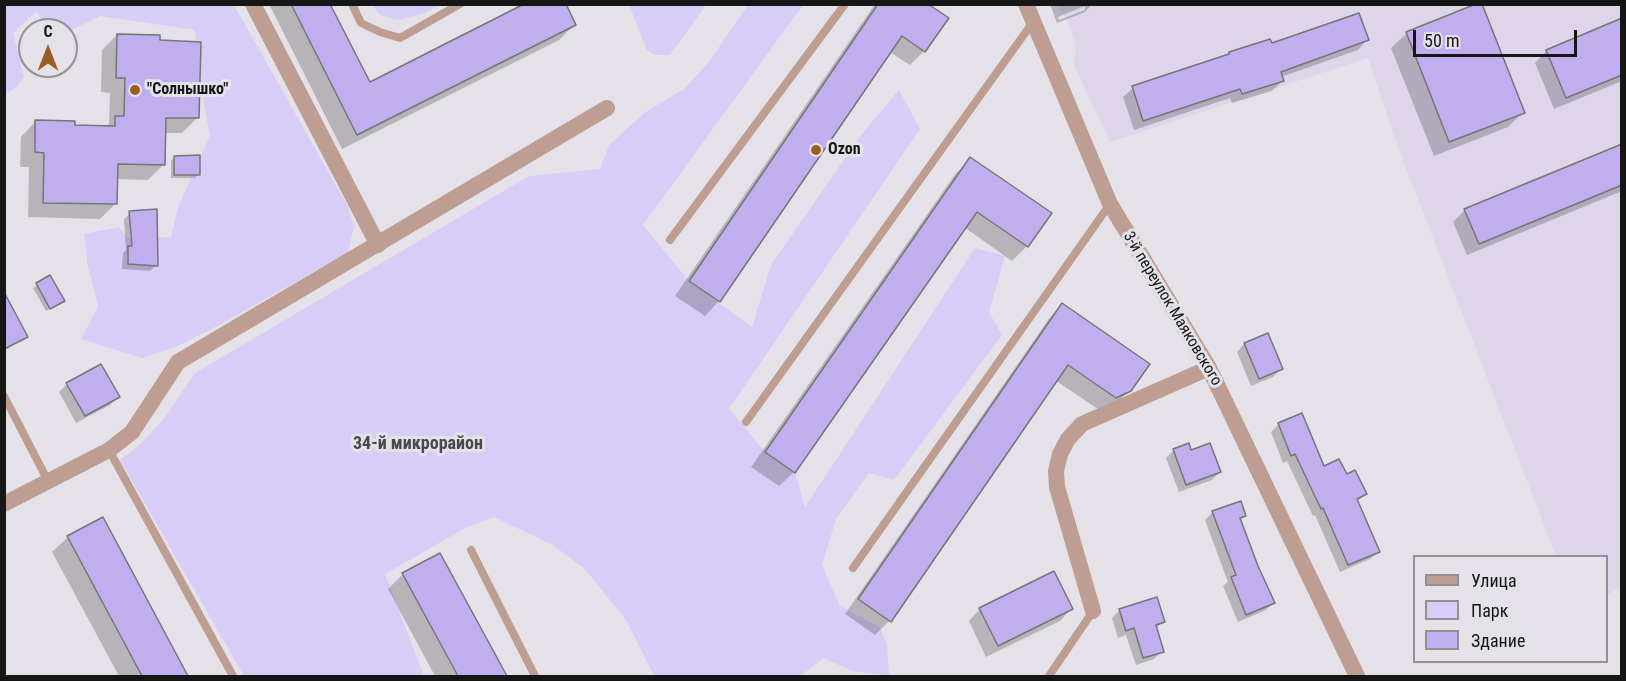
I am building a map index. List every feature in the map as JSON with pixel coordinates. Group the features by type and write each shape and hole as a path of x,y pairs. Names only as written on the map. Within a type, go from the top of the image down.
{"street":[{"path":"253,4 378,245"},
{"name":"3-й переулок Маяковского","path":"1026,4 1110,204 1209,368 1357,676"},
{"path":"4,504 109,450 132,432 178,362 607,108"},
{"path":"1093,610 1057,488 1056,471 1060,454 1068,439 1082,424 1209,368"}],"lane":[{"path":"351,4 361,23 400,38 460,4"},
{"path":"670,240 845,4"},
{"path":"746,422 1033,22"},
{"path":"853,568 1110,204"},
{"path":"4,396 48,480"},
{"path":"109,450 233,676"},
{"path":"471,550 535,676"},
{"path":"1049,676 1093,610"}],"shaded area":[{"path":"1057,5 1621,5 1621,587 1608,594 1608,555 1556,555 1399,150 1368,58 1110,142 1074,65 1076,46 1068,21"}],"green space":[{"path":"5,5 234,5 347,205 354,226 348,252 223,323 178,346 142,358 81,339 98,306 88,267 84,234 119,227 128,238 171,237 178,207 210,136 198,72 195,30 100,16 78,27 78,18 41,18 36,12 29,18 18,18 18,28 13,33 18,53 18,78 23,78 17,87 6,93"},
{"path":"372,5 440,5 425,13 397,20 380,15"},
{"path":"629,5 706,5 670,55 655,55 647,50"},
{"path":"748,5 803,5 643,225 689,281 752,327 771,265 861,135 899,90 920,129 729,409 765,452 795,473 805,507 975,248 1005,256 989,312 1002,335 894,480 869,473 836,519 822,565 840,606 880,627 887,646 889,676 852,671 824,658 800,676 654,676 626,620 585,569 553,545 494,517 467,527 385,574 424,676 244,676 120,460 142,443 165,417 195,373 529,176 600,169 609,145 644,113 684,89 708,63"}],"building":[{"path":"291,4 330,4 370,82 524,4 566,4 576,25 357,135"},
{"path":"878,4 928,4 949,18 925,52 902,36 720,302 689,281"},
{"path":"1476,4 1482,4 1525,113 1449,142 1406,32"},
{"path":"1359,13 1369,40 1281,72 1284,81 1242,94 1240,89 1143,121 1132,86 1229,54 1229,52 1270,39 1272,43"},
{"path":"1622,18 1622,75 1566,98 1546,50"},
{"path":"117,34 160,35 160,40 201,42 199,118 166,118 165,165 118,164 117,204 43,203 44,153 35,152 35,120 75,121 75,125 115,126 115,116 124,116 125,78 116,78"},
{"path":"1622,144 1622,185 1479,244 1464,209"},
{"path":"200,155 200,175 174,175 174,156"},
{"path":"970,157 1052,213 1028,247 977,212 795,473 765,452"},
{"path":"157,209 158,266 128,264 128,246 132,246 129,211"},
{"path":"50,275 65,301 50,309 36,283"},
{"path":"4,292 28,337 4,349"},
{"path":"1062,303 1150,364 1131,391 1116,398 1068,365 891,622 858,599"},
{"path":"1268,333 1283,369 1259,379 1244,343"},
{"path":"101,364 120,397 85,416 66,383"},
{"path":"1302,413 1324,466 1339,459 1347,474 1355,470 1367,494 1357,499 1380,552 1348,565 1323,508 1321,509 1295,454 1291,456 1278,423"},
{"path":"1189,443 1191,450 1210,443 1221,472 1186,485 1173,449"},
{"path":"1241,501 1246,516 1240,518 1275,603 1246,615 1231,577 1236,575 1212,511"},
{"path":"103,517 188,676 142,676 67,536"},
{"path":"440,553 507,676 458,676 402,573"},
{"path":"1054,571 1073,609 998,646 979,608"},
{"path":"1157,597 1165,622 1156,625 1164,652 1143,658 1134,628 1126,631 1119,609"}],"place":[{"name":"\"Солнышко\"","path":"135,90"},
{"name":"Ozon","path":"816,150"}],"district":[{"name":"34-й микрорайон","path":"418,444"}]}
